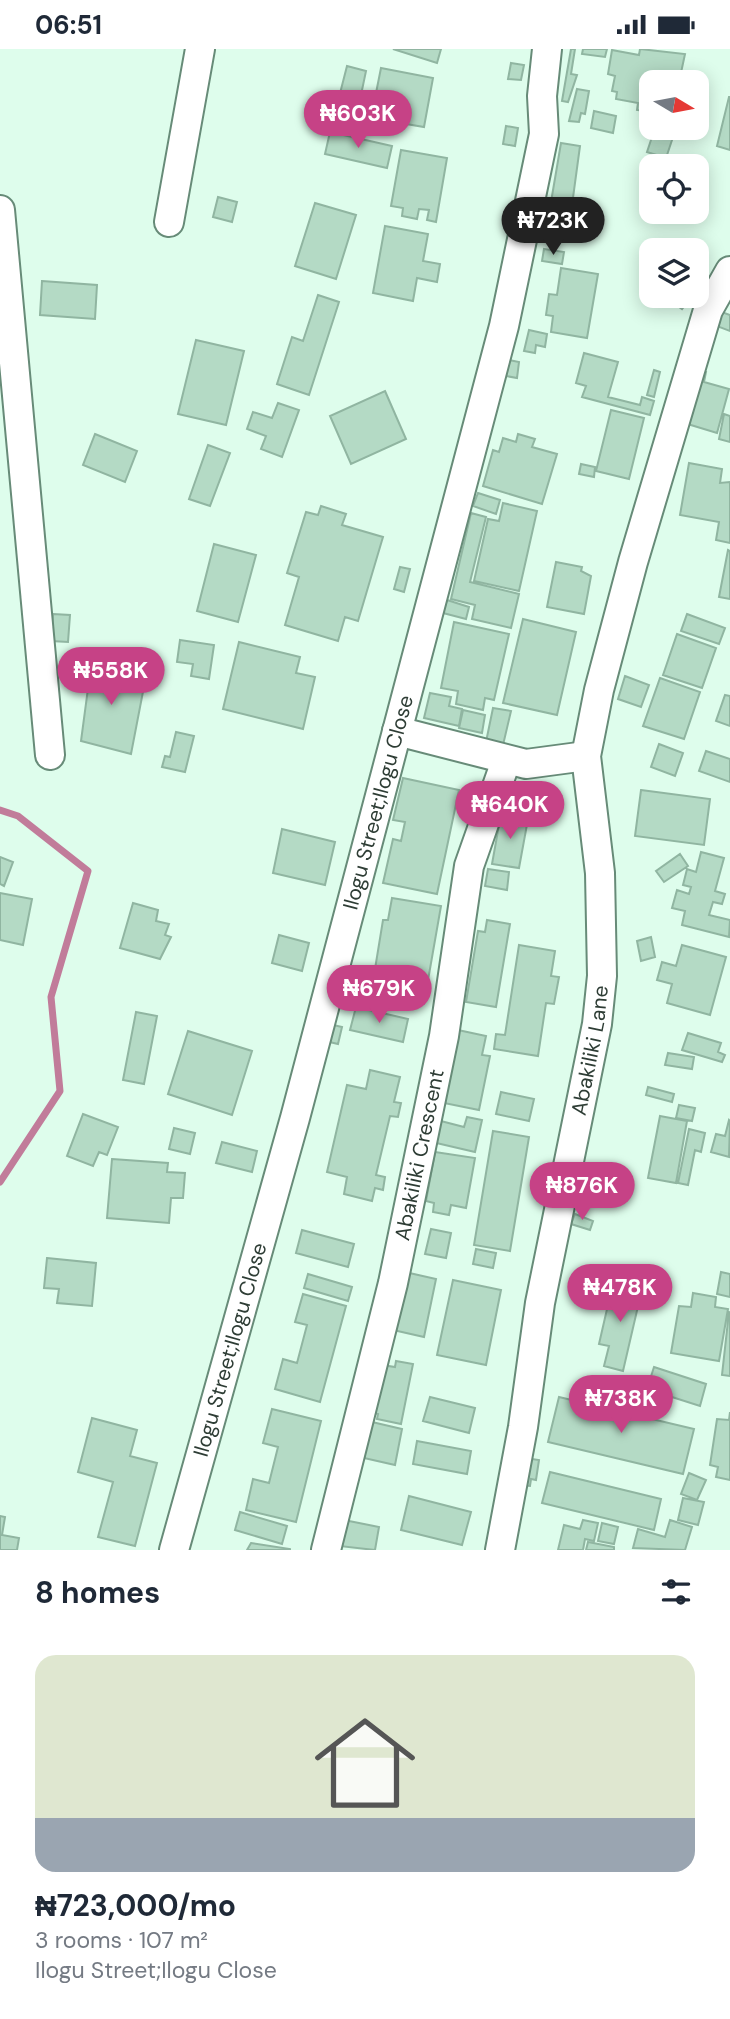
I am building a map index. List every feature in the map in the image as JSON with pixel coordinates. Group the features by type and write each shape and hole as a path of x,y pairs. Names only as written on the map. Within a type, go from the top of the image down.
{"street":[{"path":"169,222 200,49"},
{"name":"Ilogu Street;Ilogu Close","path":"174,1550 295,1118 504,326 544,134 542,96 547,49"},
{"path":"0,210 7,360 50,755"},
{"name":"Abakiliki Lane","path":"500,1550 523,1427 540,1303 597,1024 602,976 600,873 586,756 599,690 641,535 708,310 730,271"},
{"path":"397,731 526,764 586,756"},
{"name":"Abakiliki Crescent","path":"326,1550 398,1257 444,1036 469,866 506,761"}],"building":[{"path":"393,49 441,49 437,63"},
{"path":"571,49 575,49 571,74 577,75 568,102 562,101"},
{"path":"583,49 607,49 605,57 582,54"},
{"path":"640,49 685,54 682,70 639,70 639,110 638,103 616,99 617,92 612,91 615,76 608,74 612,50 639,55"},
{"path":"511,63 524,65 521,80 508,79"},
{"path":"347,66 366,71 357,114 336,109"},
{"path":"381,68 433,78 424,127 371,118"},
{"path":"577,89 589,91 585,114 581,113 579,122 569,121"},
{"path":"730,97 730,150 717,146"},
{"path":"594,111 616,116 613,133 591,128"},
{"path":"506,126 518,128 515,146 503,144"},
{"path":"330,132 392,146 387,168 325,154"},
{"path":"651,140 672,140 667,154 647,152"},
{"path":"561,143 580,146 572,205 551,202"},
{"path":"401,150 447,158 436,222 427,220 429,210 419,209 417,219 402,216 403,208 391,206"},
{"path":"218,197 237,202 232,222 213,217"},
{"path":"315,203 356,215 336,279 295,266"},
{"path":"385,226 428,234 423,261 440,264 437,282 417,278 413,301 373,293"},
{"path":"544,249 564,252 562,264 542,261"},
{"path":"561,268 598,274 587,338 551,332 553,316 546,315 549,294 557,295"},
{"path":"42,281 97,285 95,319 40,315"},
{"path":"318,295 339,302 309,395 277,384 292,337 303,341"},
{"path":"719,311 730,315 730,331 714,325"},
{"path":"529,330 547,334 545,347 536,345 535,353 524,351"},
{"path":"196,340 244,351 226,425 178,414"},
{"path":"584,353 618,362 608,397 640,405 642,397 654,401 650,415 582,397 586,386 576,383"},
{"path":"509,360 519,362 517,378 506,376"},
{"path":"696,369 706,372 704,382 729,389 717,433 681,422"},
{"path":"654,370 660,372 654,397 647,395"},
{"path":"385,391 406,439 351,464 330,416"},
{"path":"278,403 299,410 282,457 261,449 266,436 247,429 253,412 272,418"},
{"path":"611,410 644,418 629,479 596,471"},
{"path":"724,414 730,416 730,442 719,439"},
{"path":"95,434 137,451 125,482 83,465"},
{"path":"518,434 535,439 532,447 557,454 542,504 483,486 493,450 499,452 503,438 516,442"},
{"path":"208,445 230,453 210,506 189,499"},
{"path":"689,463 722,469 720,483 730,482 730,543 716,540 719,522 680,515"},
{"path":"581,464 595,467 594,477 579,474"},
{"path":"478,493 500,500 496,514 473,506"},
{"path":"503,503 537,511 519,591 474,581 488,519 499,521"},
{"path":"321,506 346,514 342,525 383,537 358,621 345,617 338,641 285,625 299,577 287,573 306,512 318,515"},
{"path":"471,513 486,517 470,582 519,594 511,628 472,619 475,605 451,599"},
{"path":"214,544 256,555 238,622 197,611"},
{"path":"728,550 730,551 730,599 719,597"},
{"path":"556,562 582,567 581,571 591,576 584,614 547,607"},
{"path":"400,567 410,569 404,592 394,589"},
{"path":"447,600 469,607 466,619 443,613"},
{"path":"53,614 70,615 68,642 51,641"},
{"path":"687,614 725,628 719,644 681,631"},
{"path":"523,619 576,632 557,715 503,703"},
{"path":"454,622 509,634 494,700 485,698 483,710 456,704 458,691 441,688"},
{"path":"677,634 716,648 702,688 663,675"},
{"path":"180,640 214,645 209,679 191,676 193,664 177,662"},
{"path":"239,642 300,657 296,673 315,677 303,729 223,709"},
{"path":"96,657 108,666 105,679 120,683 122,666 146,676 131,754 81,741 89,681 79,679 81,666"},
{"path":"625,676 649,685 641,707 618,699"},
{"path":"660,678 700,692 684,739 643,726"},
{"path":"430,693 451,697 449,706 462,709 459,726 424,718"},
{"path":"725,695 730,696 730,726 716,721"},
{"path":"493,708 511,711 503,745 486,742"},
{"path":"463,710 485,715 482,733 459,728"},
{"path":"176,732 194,736 185,772 162,767 165,756 170,757"},
{"path":"659,744 683,753 675,776 651,767"},
{"path":"706,751 730,759 730,782 699,771"},
{"path":"403,778 459,790 437,894 383,883 393,839 401,841 405,822 393,820"},
{"path":"641,790 710,799 704,845 635,836"},
{"path":"509,799 526,804 523,815 506,810"},
{"path":"501,814 528,819 519,868 492,864"},
{"path":"282,829 335,842 325,885 273,873"},
{"path":"701,852 724,858 715,891 725,894 722,904 713,902 709,915 730,920 729,937 682,925 685,911 672,908 677,890 689,894 691,887 683,885 687,869 696,872"},
{"path":"680,854 688,866 664,882 656,871"},
{"path":"0,857 13,862 4,886 0,884"},
{"path":"488,869 509,872 507,890 485,886"},
{"path":"0,893 32,899 23,945 0,940"},
{"path":"392,898 441,906 424,1003 376,995 380,970 375,969 383,920 388,920"},
{"path":"133,903 158,910 156,921 169,924 165,935 171,937 160,959 120,948"},
{"path":"487,920 510,924 496,1007 466,1002 478,931 485,932"},
{"path":"279,935 309,943 302,971 272,963"},
{"path":"651,937 655,957 641,961 637,941"},
{"path":"519,945 555,951 551,976 559,977 554,1004 546,1003 538,1056 494,1049 496,1034 505,1035"},
{"path":"682,945 726,957 710,1015 667,1003 672,984 657,980 662,962 676,966"},
{"path":"356,1007 408,1019 403,1042 350,1030"},
{"path":"136,1012 157,1016 144,1084 123,1080"},
{"path":"329,1024 342,1027 338,1044 325,1041"},
{"path":"458,1030 486,1036 482,1055 490,1056 479,1110 444,1103"},
{"path":"188,1031 252,1051 232,1115 168,1094"},
{"path":"688,1033 721,1043 718,1052 725,1055 722,1062 682,1050"},
{"path":"668,1053 694,1057 692,1069 665,1065"},
{"path":"370,1070 400,1077 394,1102 401,1103 398,1117 390,1116 376,1175 385,1177 383,1190 375,1188 372,1201 344,1194 347,1177 327,1172 347,1085 366,1089"},
{"path":"648,1087 674,1094 672,1102 646,1095"},
{"path":"501,1092 534,1099 529,1121 496,1114"},
{"path":"679,1105 695,1108 692,1121 676,1118"},
{"path":"83,1114 118,1127 107,1155 99,1152 93,1166 67,1156"},
{"path":"660,1116 687,1121 676,1183 648,1178"},
{"path":"467,1117 482,1120 475,1152 432,1142 437,1120 464,1127"},
{"path":"729,1120 729,1157 711,1152 716,1134 725,1136"},
{"path":"174,1128 195,1133 190,1154 169,1149"},
{"path":"689,1129 705,1133 701,1152 695,1150 688,1185 678,1183"},
{"path":"493,1131 529,1137 510,1251 474,1245"},
{"path":"222,1142 257,1151 252,1172 216,1163"},
{"path":"435,1152 475,1158 466,1208 451,1205 449,1215 433,1212 434,1203 426,1201"},
{"path":"112,1159 168,1163 167,1172 185,1173 183,1198 171,1198 169,1223 107,1218"},
{"path":"575,1214 593,1221 590,1230 571,1224"},
{"path":"431,1229 451,1233 446,1258 425,1254"},
{"path":"302,1230 354,1244 348,1267 296,1253"},
{"path":"476,1249 496,1253 493,1268 473,1264"},
{"path":"47,1258 96,1263 92,1306 57,1303 59,1289 44,1288"},
{"path":"405,1272 436,1279 424,1337 393,1330"},
{"path":"721,1272 730,1274 730,1297 717,1294"},
{"path":"308,1274 352,1287 348,1301 304,1288"},
{"path":"453,1280 501,1290 486,1365 437,1355"},
{"path":"613,1283 642,1289 623,1371 604,1366 609,1346 599,1344"},
{"path":"693,1293 716,1297 715,1307 728,1309 719,1361 671,1353 679,1306 691,1307"},
{"path":"303,1294 346,1306 320,1402 275,1389 283,1359 297,1363 307,1325 295,1322"},
{"path":"730,1313 730,1376 722,1375"},
{"path":"396,1361 413,1364 401,1424 377,1419 378,1414 373,1413 382,1365 395,1367"},
{"path":"654,1367 706,1384 700,1406 647,1389"},
{"path":"430,1397 475,1408 469,1433 423,1421"},
{"path":"559,1397 694,1429 683,1474 548,1442"},
{"path":"272,1409 321,1421 296,1522 246,1510 253,1479 269,1483 278,1447 263,1443"},
{"path":"730,1412 730,1480 716,1477 718,1467 710,1465 717,1419 729,1420"},
{"path":"92,1418 137,1430 130,1456 157,1463 135,1546 98,1537 113,1482 78,1472"},
{"path":"372,1422 402,1429 395,1465 364,1458"},
{"path":"417,1441 471,1451 467,1474 413,1464"},
{"path":"525,1458 539,1460 536,1480 531,1479 530,1486 521,1485"},
{"path":"550,1472 661,1499 654,1530 542,1503"},
{"path":"689,1473 706,1480 697,1500 681,1494"},
{"path":"409,1496 471,1512 462,1545 401,1530"},
{"path":"683,1498 704,1502 698,1525 678,1520"},
{"path":"240,1512 287,1526 282,1544 235,1530"},
{"path":"0,1516 5,1517 2,1535 19,1538 17,1550 0,1550"},
{"path":"344,1520 379,1527 375,1550 339,1546"},
{"path":"583,1520 598,1523 594,1541 585,1539 583,1550 558,1550 564,1525 580,1529"},
{"path":"670,1520 692,1527 685,1550 633,1548 638,1529 665,1537"},
{"path":"602,1523 618,1527 614,1544 598,1541"},
{"path":"588,1542 614,1547 614,1550 586,1550"},
{"path":"251,1543 290,1549 290,1550 247,1550"}],"waterway":[{"path":"0,810 18,816 88,871 51,997 60,1091 0,1182"}]}
